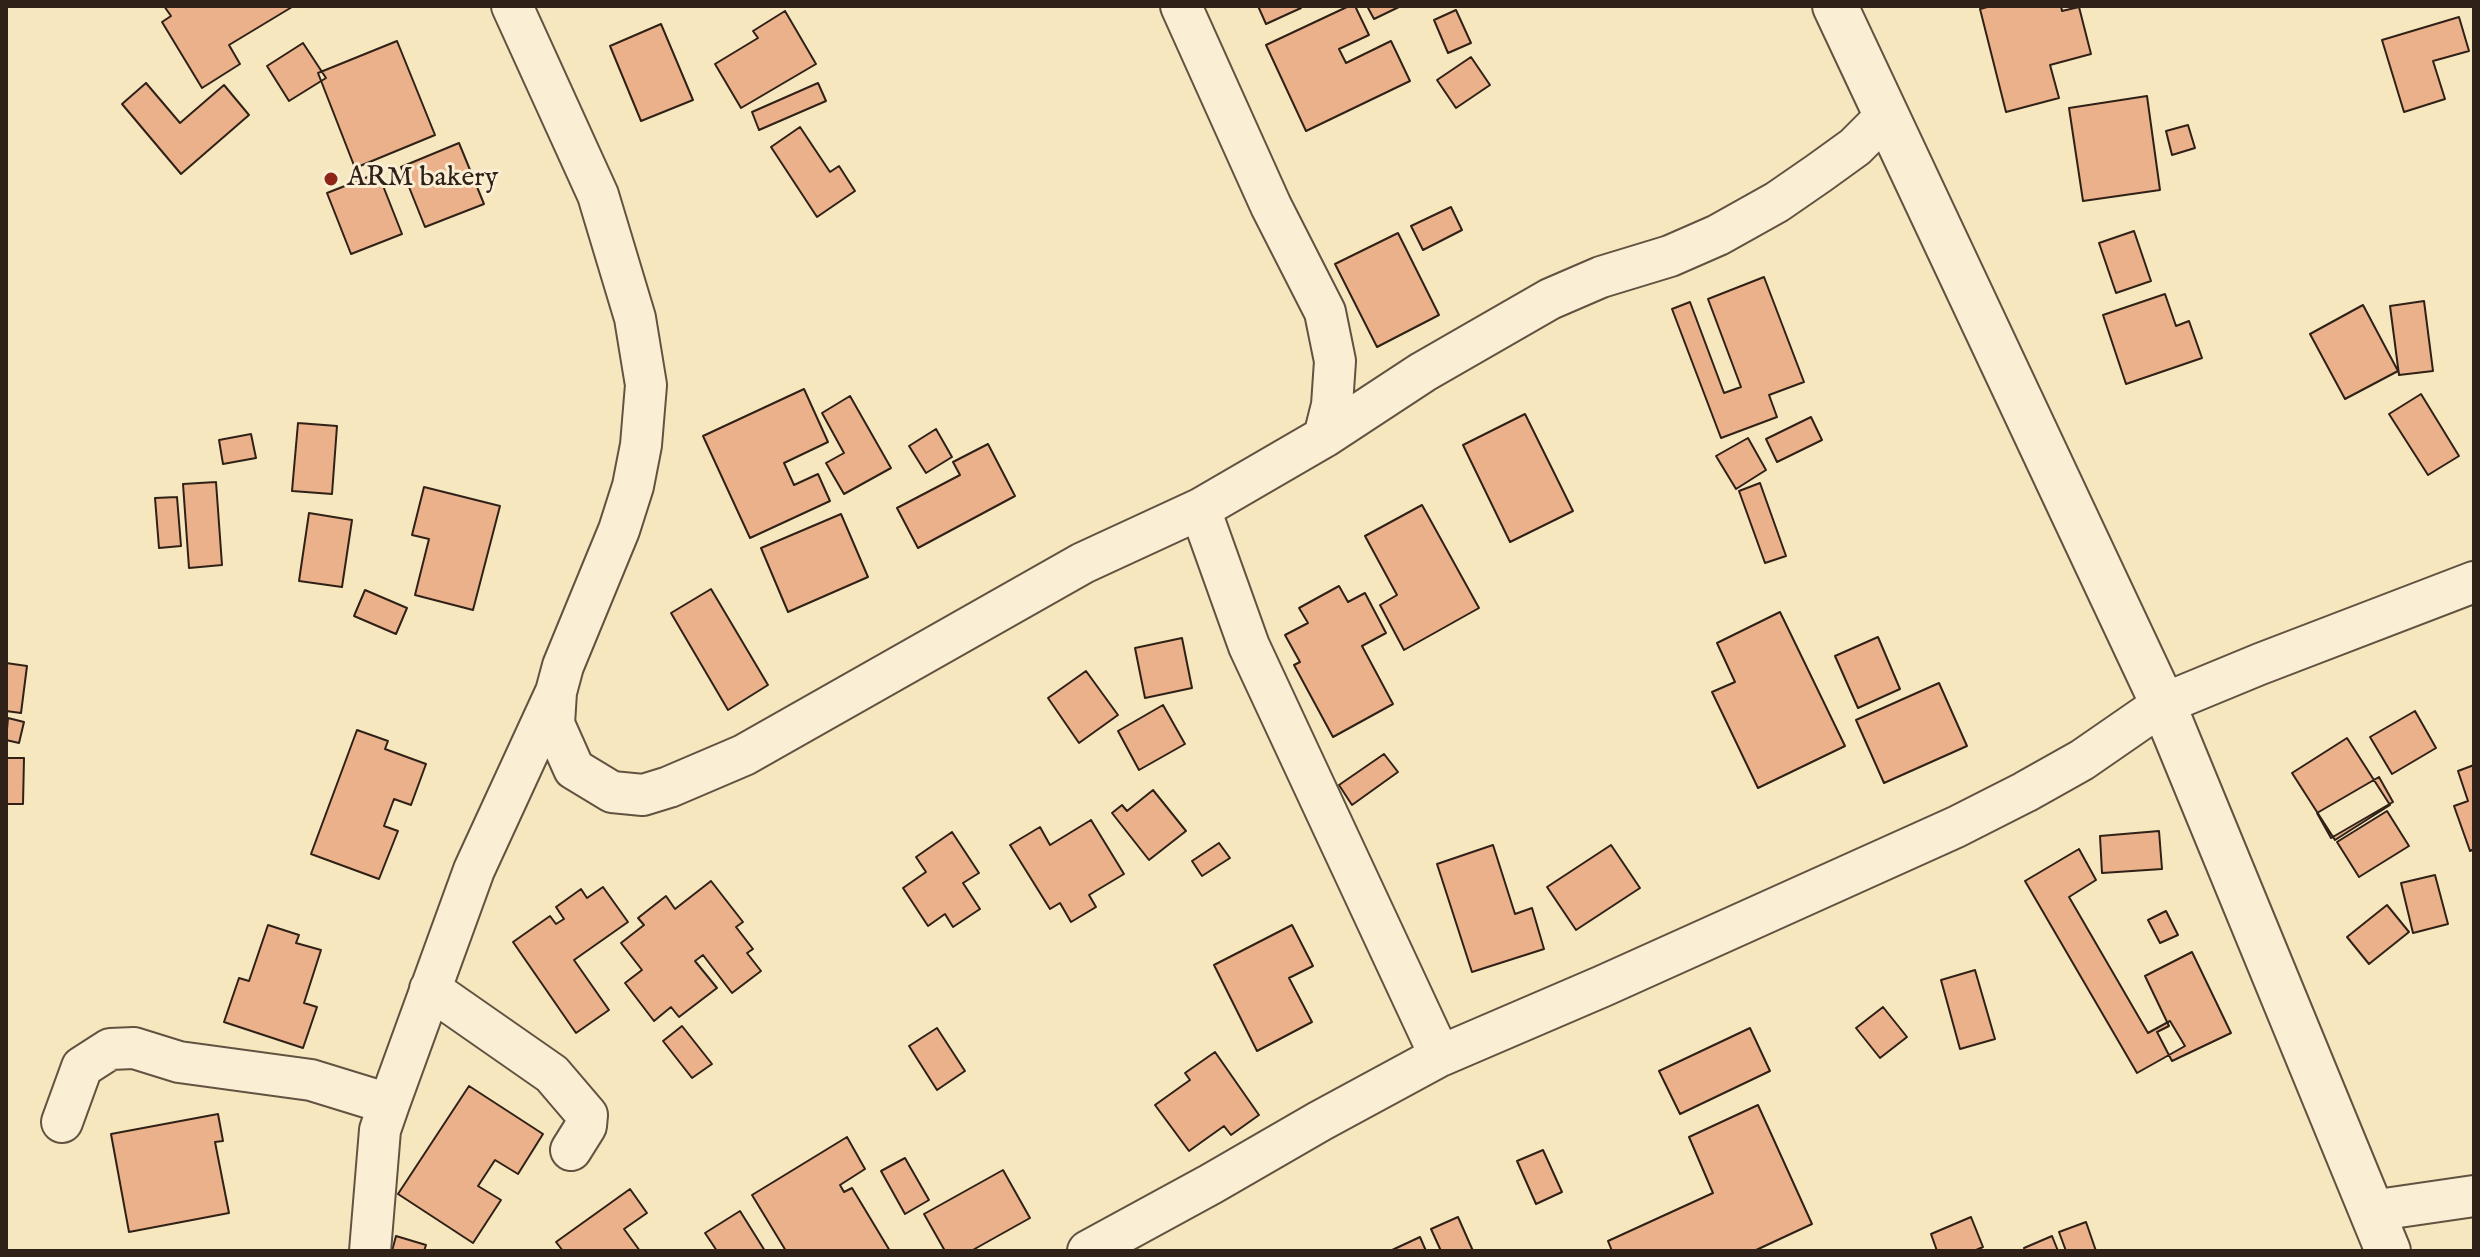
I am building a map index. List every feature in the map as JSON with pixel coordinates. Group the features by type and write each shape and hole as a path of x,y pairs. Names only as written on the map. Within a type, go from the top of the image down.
{"street":[{"path":"370,1251 380,1130 474,870 556,692 563,666 619,530 633,486 641,445 646,385 635,318 598,195 512,6"},
{"path":"1181,6 1271,206 1325,312 1335,361 1332,405 1324,437"},
{"path":"1835,6 2163,704 2378,1238 2474,1196"},
{"path":"556,692 554,724 574,769 612,792 643,795 744,755 1083,563 1200,509 1324,437 1423,372 1550,299 1601,277 1670,256 1718,235 1777,202 1855,147 1886,116"},
{"path":"1200,509 1249,646 1440,1056"},
{"path":"1088,1251 1141,1238 1320,1121 1440,1056 1956,827 2082,760 2163,704 2474,582"},
{"path":"430,989 552,1074 587,1115 586,1126 571,1150"},
{"path":"62,1122 82,1067 110,1049 134,1048 179,1062 311,1080 389,1104"}],"building":[{"path":"164,6 292,7 229,45 240,64 202,88 162,22 171,16"},
{"path":"1258,6 1300,6 1301,8 1266,24"},
{"path":"1349,6 1355,6 1369,35 1339,49 1346,63 1391,41 1410,81 1306,131 1266,45"},
{"path":"1367,6 1401,6 1374,19"},
{"path":"1991,6 2061,6 2062,11 2079,7 2091,54 2050,65 2059,98 2006,112 1980,9"},
{"path":"1456,10 1471,43 1448,53 1434,20"},
{"path":"785,11 816,64 741,108 715,64 758,38 753,31"},
{"path":"2459,17 2469,51 2433,61 2445,99 2404,112 2382,40"},
{"path":"661,24 693,100 641,121 610,46"},
{"path":"397,41 435,135 355,168 318,73"},
{"path":"303,43 326,78 289,101 267,66"},
{"path":"1471,57 1490,85 1456,108 1437,80"},
{"path":"146,83 180,123 224,85 249,115 181,174 122,104"},
{"path":"818,83 826,101 759,130 752,112"},
{"path":"2147,96 2160,190 2083,201 2069,108"},
{"path":"2188,125 2195,148 2172,155 2166,131"},
{"path":"800,127 830,172 839,166 855,191 817,217 771,147"},
{"path":"459,143 484,204 425,227 401,167"},
{"path":"378,173 402,234 351,254 327,193"},
{"path":"1451,207 1462,230 1423,250 1411,226"},
{"path":"2134,231 2151,281 2116,293 2099,243"},
{"path":"1398,233 1439,315 1377,347 1335,264"},
{"path":"1764,277 1804,382 1769,395 1777,417 1721,438 1672,309 1690,302 1724,393 1741,387 1708,299"},
{"path":"2165,294 2176,326 2189,321 2202,358 2126,384 2103,315"},
{"path":"2424,301 2433,371 2399,375 2390,306"},
{"path":"2363,305 2398,371 2345,399 2310,334"},
{"path":"804,389 828,442 784,463 794,485 818,474 830,501 750,538 703,436"},
{"path":"2421,394 2459,456 2428,475 2389,414"},
{"path":"850,396 891,468 844,494 826,463 844,453 822,413"},
{"path":"1525,414 1573,511 1510,542 1463,445"},
{"path":"1811,417 1822,440 1777,462 1766,439"},
{"path":"298,423 337,426 332,494 292,491"},
{"path":"936,429 952,457 926,473 909,446"},
{"path":"251,434 256,458 223,464 219,440"},
{"path":"1748,438 1766,470 1736,489 1716,456"},
{"path":"988,444 1015,496 918,548 897,508 960,475 953,462"},
{"path":"216,482 222,565 189,568 183,484"},
{"path":"1760,483 1786,556 1765,563 1739,491"},
{"path":"424,487 500,506 473,610 415,595 429,539 412,535"},
{"path":"177,497 181,546 159,548 155,498"},
{"path":"1422,505 1479,608 1404,650 1380,605 1397,595 1365,536"},
{"path":"309,513 352,520 342,587 299,581"},
{"path":"841,514 868,577 788,612 761,548"},
{"path":"1339,586 1348,602 1365,593 1386,633 1362,646 1393,704 1333,737 1294,665 1300,662 1285,635 1308,623 1299,608"},
{"path":"711,589 768,685 728,710 671,613"},
{"path":"365,590 407,608 396,634 354,616"},
{"path":"1780,612 1845,746 1758,788 1712,692 1735,682 1717,643"},
{"path":"1878,637 1900,689 1858,708 1835,656"},
{"path":"1182,638 1192,688 1145,698 1135,648"},
{"path":"6,663 27,666 21,713 6,711"},
{"path":"1086,671 1118,715 1079,743 1048,698"},
{"path":"1939,683 1967,746 1884,783 1856,720"},
{"path":"1163,705 1185,744 1139,770 1118,731"},
{"path":"2415,711 2436,748 2392,774 2370,737"},
{"path":"8,718 24,722 19,743 6,740"},
{"path":"357,730 388,741 385,749 426,764 411,805 394,799 384,826 398,831 379,879 311,854"},
{"path":"2347,738 2390,805 2335,840 2292,773"},
{"path":"1384,754 1398,772 1352,805 1339,785"},
{"path":"6,758 24,758 23,804 6,804"},
{"path":"2474,765 2474,849 2470,851 2454,806 2468,801 2458,771"},
{"path":"2379,777 2393,802 2331,838 2317,813"},
{"path":"1153,790 1186,831 1149,860 1112,813 1122,805 1127,811"},
{"path":"2387,811 2409,846 2359,877 2337,842"},
{"path":"1091,820 1124,874 1089,895 1096,907 1071,922 1060,903 1050,909 1010,845 1040,827 1050,845"},
{"path":"2159,831 2162,869 2102,873 2100,836"},
{"path":"952,832 979,873 963,883 980,909 953,927 945,914 928,926 903,888 926,872 916,857"},
{"path":"1219,843 1230,858 1202,876 1192,861"},
{"path":"1493,845 1515,914 1532,908 1544,949 1472,972 1437,864"},
{"path":"1611,845 1640,888 1576,930 1547,887"},
{"path":"2079,849 2096,880 2069,897 2148,1033 2170,1021 2185,1046 2137,1073 2025,881"},
{"path":"2435,875 2448,924 2413,933 2401,883"},
{"path":"711,881 743,922 736,927 753,949 747,953 761,971 732,993 703,955 695,961 717,988 679,1017 671,1007 654,1021 625,983 642,970 621,943 644,925 638,918 666,896 675,909"},
{"path":"603,887 628,922 574,960 609,1010 576,1033 513,942 550,916 556,924 564,919 556,907 581,889 587,898"},
{"path":"2387,905 2409,932 2369,964 2347,937"},
{"path":"2166,911 2178,935 2160,943 2148,920"},
{"path":"268,925 299,935 296,943 321,950 304,1003 317,1007 303,1048 224,1022 239,978 249,981"},
{"path":"1292,925 1313,966 1289,978 1312,1022 1257,1051 1214,965"},
{"path":"2192,952 2231,1033 2172,1061 2157,1032 2169,1026 2145,976"},
{"path":"1975,970 1995,1039 1960,1049 1941,980"},
{"path":"1883,1007 1907,1037 1880,1058 1856,1028"},
{"path":"682,1026 712,1064 692,1078 663,1041"},
{"path":"937,1028 965,1071 937,1090 909,1046"},
{"path":"1750,1028 1770,1071 1680,1114 1659,1071"},
{"path":"1215,1052 1259,1115 1231,1135 1224,1126 1189,1151 1155,1105 1190,1080 1185,1073"},
{"path":"469,1086 543,1134 518,1174 495,1160 478,1186 501,1200 473,1243 398,1194"},
{"path":"1758,1105 1812,1224 1754,1251 1612,1251 1608,1241 1713,1193 1689,1137"},
{"path":"218,1114 223,1141 215,1142 229,1213 129,1232 111,1134"},
{"path":"847,1137 865,1169 840,1185 844,1192 852,1188 890,1251 786,1251 752,1195"},
{"path":"1543,1150 1562,1192 1536,1204 1517,1161"},
{"path":"905,1158 929,1200 905,1214 881,1171"},
{"path":"1003,1170 1030,1218 971,1251 945,1251 924,1214"},
{"path":"630,1189 647,1213 624,1229 640,1251 563,1251 556,1242"},
{"path":"740,1211 765,1251 717,1251 705,1233"},
{"path":"1458,1217 1473,1251 1441,1251 1431,1229"},
{"path":"1971,1217 1983,1247 1974,1251 1937,1251 1931,1234"},
{"path":"2086,1222 2096,1251 2066,1251 2059,1232"},
{"path":"396,1236 426,1245 424,1251 392,1251"},
{"path":"2052,1236 2058,1251 2025,1251 2024,1248"},
{"path":"1420,1237 1426,1251 1390,1251"}],"place":[{"name":"ARM bakery","path":"331,179"}]}
